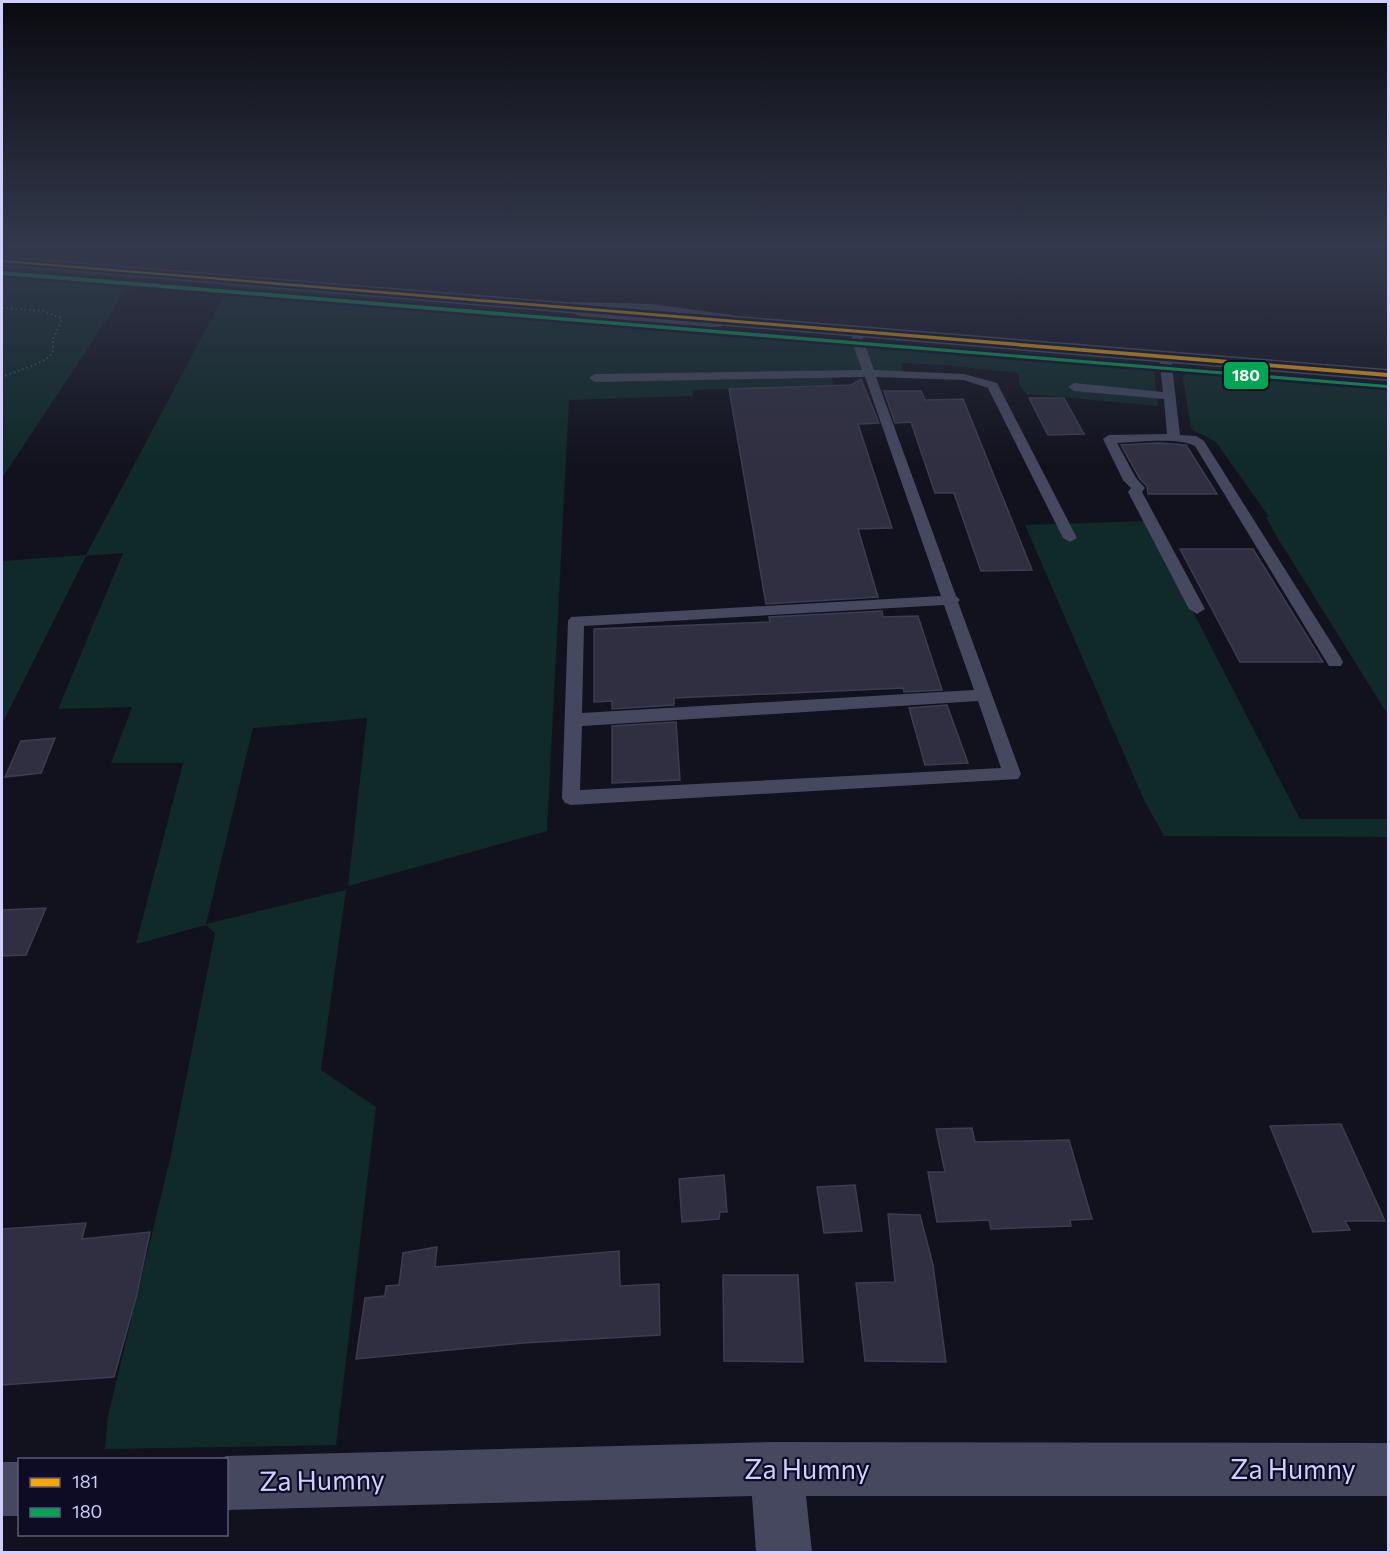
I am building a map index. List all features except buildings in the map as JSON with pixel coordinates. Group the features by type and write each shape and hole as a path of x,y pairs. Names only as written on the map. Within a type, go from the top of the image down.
{"main road":[{"path":"734,322 1389,376"}],"street":[{"name":"Za Humny","path":"228,1484 776,1469 1389,1470"},
{"path":"776,1469 784,1552"},
{"path":"2,1489 18,1489"}],"lane":[{"path":"859,332 857,339 952,600 1012,774 571,798 576,621 952,600"},
{"path":"1165,357 1174,438"},
{"path":"596,378 870,373 964,377 993,386 1070,538"},
{"path":"1074,387 1170,396"},
{"path":"1197,609 1136,492 1138,488 1136,484 1130,480 1109,439 1174,438 1192,439 1200,444 1335,662"},
{"path":"573,720 985,695"}],"path":[{"path":"2,377 50,356 53,351 52,341 62,322"}],"green space":[{"path":"2,322 106,322 2,478"},
{"path":"210,322 644,322 1125,360 1154,371 1158,406 1027,394 1020,386 1018,373 901,363 903,373 830,374 834,386 692,390 693,396 569,400 547,831 348,886 367,718 253,728 206,924 346,890 321,1070 376,1107 336,1445 105,1449 108,1416 170,1159 215,933 206,925 136,944 183,763 111,763 132,707 58,709 123,553 86,556 2,724 2,561 86,555"},
{"path":"1205,367 1388,383 1388,715 1277,537 1266,517 1269,517 1216,442 1191,429 1183,377 1192,369"},
{"path":"1146,521 1300,819 1388,819 1388,837 1164,836 1144,800 1025,525"}],"transit line":[{"name":"180","path":"591,322 1387,387"},
{"name":"181","path":"738,322 1388,375"}]}
